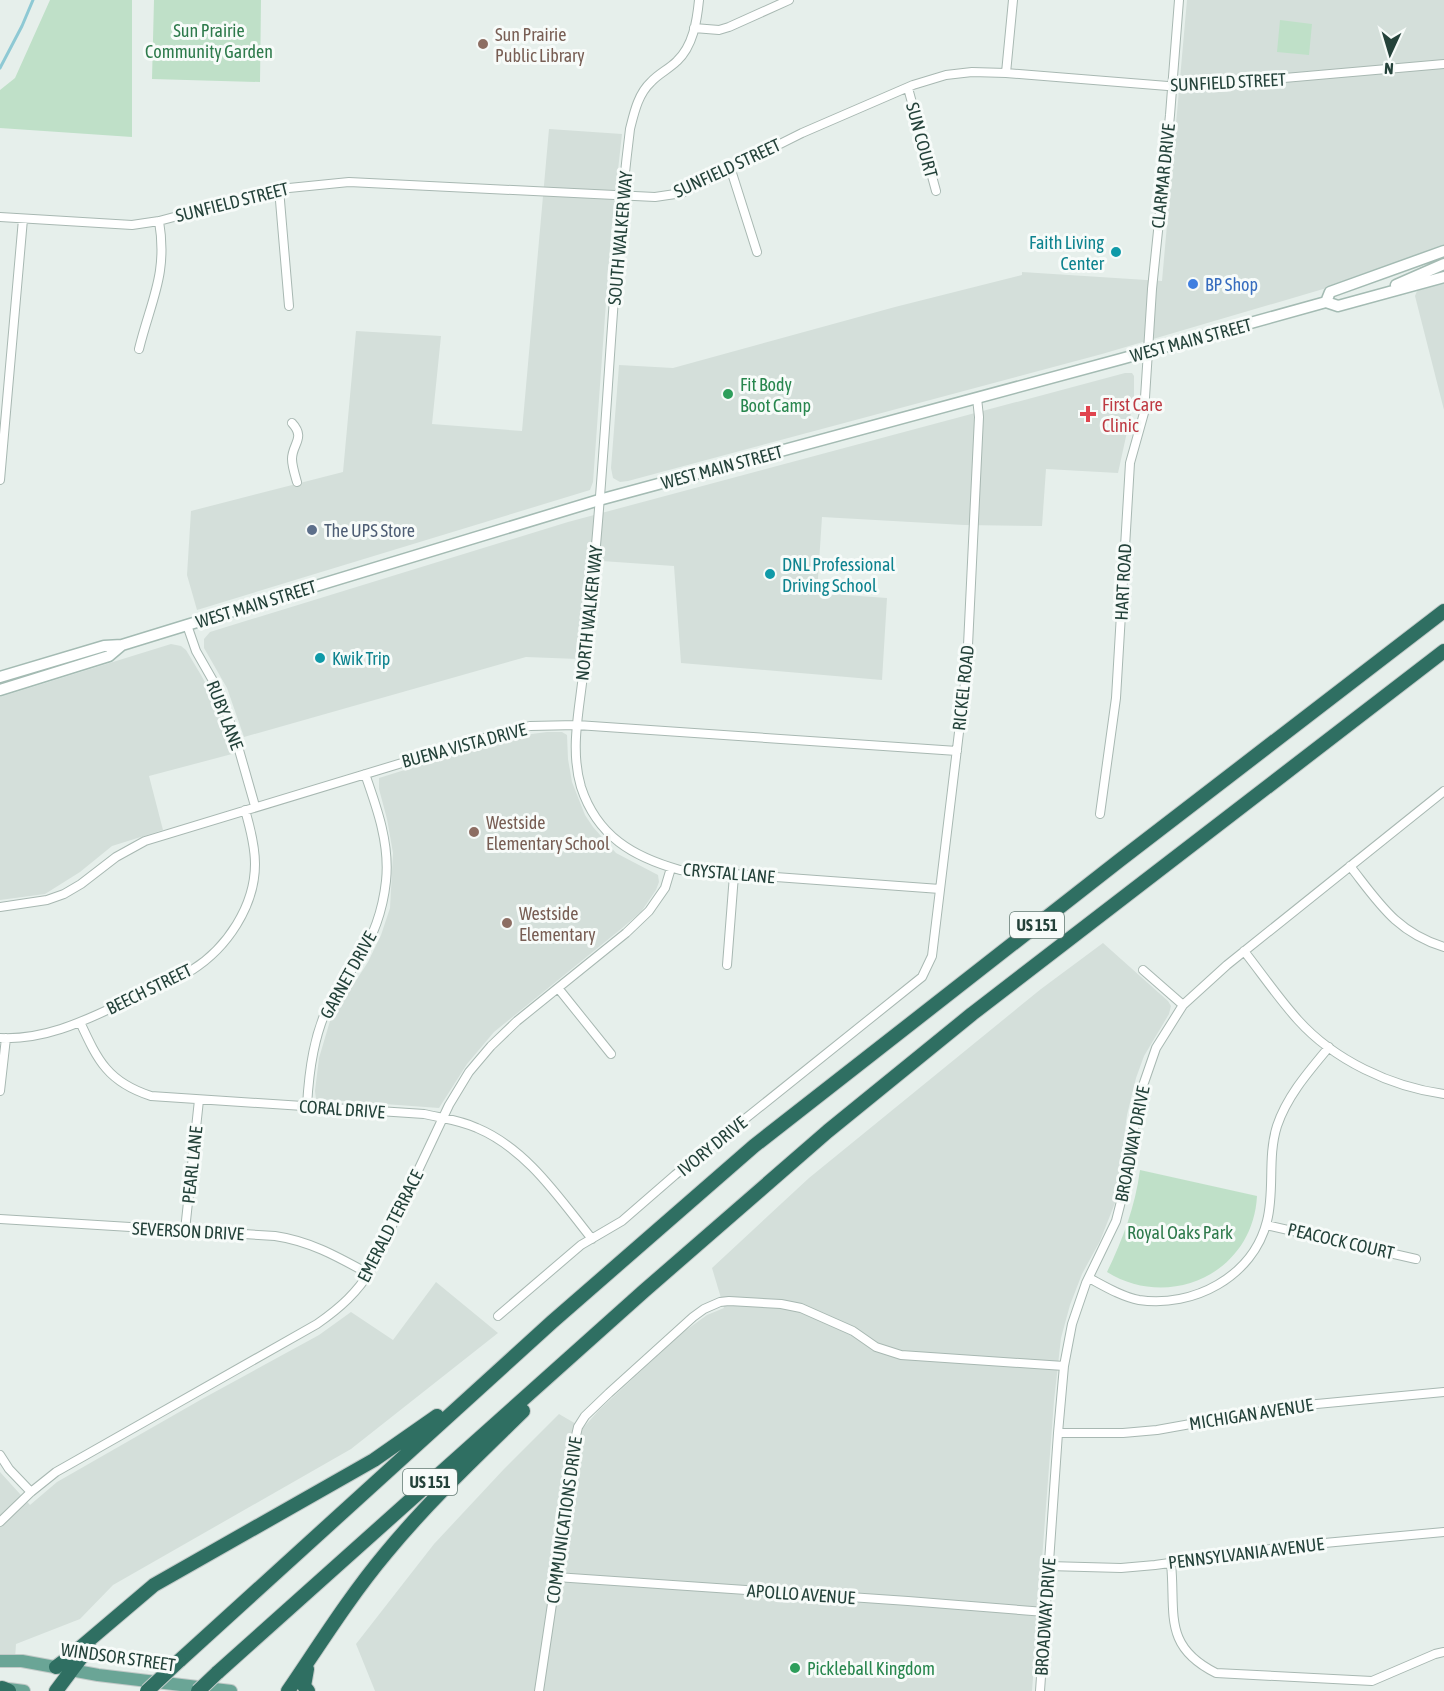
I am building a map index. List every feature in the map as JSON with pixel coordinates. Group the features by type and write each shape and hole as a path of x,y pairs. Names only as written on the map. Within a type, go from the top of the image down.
{"highway":[{"name":"US 151","path":"147,1691 526,1346 754,1146 1444,611"},
{"name":"US 151","path":"198,1691 644,1291 828,1131 972,1014 1444,651"},
{"path":"288,1691 343,1608 387,1552 453,1480 644,1291"},
{"path":"56,1666 154,1585 374,1460 418,1431 526,1346"},
{"path":"56,1691 104,1626"},
{"path":"308,1664 304,1683 308,1691"}],"main road":[{"name":"WEST MAIN STREET","path":"1326,302 1330,292 1444,251"},
{"path":"1374,296 1444,264"},
{"name":"WEST MAIN STREET","path":"0,677 104,646 122,645 599,500 1326,302 1338,306 1444,277"},
{"name":"WEST MAIN STREET","path":"0,690 109,656 122,645"},
{"name":"WINDSOR STREET","path":"0,1661 22,1661 98,1675 231,1691"},
{"path":"3,1689 24,1691"}],"street":[{"name":"SOUTH WALKER WAY","path":"599,500 630,129 640,96 650,82 678,60 688,46 699,0"},
{"path":"694,28 719,30 789,0"},
{"path":"1006,74 1013,0"},
{"name":"CLARMAR DRIVE","path":"1147,352 1179,0"},
{"name":"SUNFIELD STREET","path":"0,217 132,225 159,221 279,189 349,182 655,197 672,195 730,170 802,133 908,88 961,72 1172,87 1444,64"},
{"name":"SUN COURT","path":"908,88 936,191"},
{"path":"730,170 757,252"},
{"path":"279,189 289,306"},
{"path":"0,480 23,219"},
{"path":"139,349 161,273 159,221"},
{"name":"HART ROAD","path":"1100,814 1116,698 1130,463 1144,413 1147,352"},
{"name":"RICKEL ROAD","path":"924,974 932,956 967,666 979,417 977,398"},
{"path":"292,423 296,428 298,441 292,453 297,482"},
{"name":"NORTH WALKER WAY","path":"577,725 588,632 599,500"},
{"name":"RUBY LANE","path":"188,625 196,651 220,693 255,806"},
{"name":"BUENA VISTA DRIVE","path":"0,907 56,897 81,884 116,857 145,841 504,732 550,724 957,751"},
{"name":"CRYSTAL LANE","path":"577,725 576,763 581,786 590,809 604,828 622,846 640,857 680,870 940,889"},
{"name":"GARNET DRIVE","path":"307,1106 312,1055 320,1027 332,1000 358,961 368,941 381,906 386,880 386,856 382,830 365,774"},
{"name":"BROADWAY DRIVE","path":"1041,1691 1048,1566 1064,1366 1072,1324 1089,1278 1116,1221 1128,1174 1137,1105 1142,1084 1156,1048 1183,1005 1244,951 1444,791"},
{"name":"BEECH STREET","path":"3,1038 33,1037 80,1022 193,969 230,935 243,912 251,888 255,864 252,832 245,810"},
{"path":"1350,866 1395,921 1413,934 1444,947"},
{"name":"EMERALD TERRACE","path":"0,1522 56,1472 317,1324 343,1305 361,1287 369,1274 443,1118 468,1072 490,1046 626,933 649,911 665,888 671,868"},
{"path":"727,965 734,875"},
{"path":"1244,951 1299,1021 1329,1047 1366,1070 1386,1079 1444,1094"},
{"path":"1143,970 1183,1005"},
{"name":"IVORY DRIVE","path":"498,1316 581,1245 622,1221 675,1175 924,974"},
{"path":"558,988 611,1054"},
{"name":"CORAL DRIVE","path":"80,1022 99,1059 114,1077 132,1090 151,1096 423,1114 477,1128 500,1140 516,1152 548,1185 592,1239"},
{"path":"0,1091 3,1038"},
{"path":"1089,1278 1136,1300 1169,1301 1201,1293 1221,1283 1243,1265 1266,1225 1269,1203 1270,1151 1277,1125 1287,1103 1303,1079 1329,1047"},
{"name":"PEARL LANE","path":"185,1230 199,1100"},
{"name":"SEVERSON DRIVE","path":"0,1219 293,1238 333,1254 369,1274"},
{"name":"PEACOCK COURT","path":"1266,1225 1416,1258"},
{"name":"COMMUNICATIONS DRIVE","path":"539,1691 574,1437 581,1421 693,1317 720,1302 771,1303 801,1308 854,1331 876,1347 901,1354 1064,1366"},
{"name":"MICHIGAN AVENUE","path":"1058,1433 1123,1433 1156,1430 1285,1407 1444,1392"},
{"path":"0,1455 31,1492"},
{"name":"PENNSYLVANIA AVENUE","path":"1048,1566 1121,1568 1292,1546 1444,1532"},
{"path":"1171,1563 1174,1627 1178,1640 1196,1661 1216,1672 1372,1681 1444,1652"},
{"name":"APOLLO AVENUE","path":"556,1577 1045,1612"}],"shaded area":[{"path":"1187,0 1444,0 1444,245 1330,287 1102,354 628,481 620,482 613,478 611,468 619,365 673,368 1022,275 1022,272 1162,281"},
{"path":"549,129 622,134 611,233 593,482 590,490 197,610 187,575 191,511 343,472 356,331 441,336 432,424 522,431"},
{"path":"1444,282 1444,410 1415,296 1417,291"},
{"path":"1132,373 1134,376 1134,400 1118,473 1046,469 1042,526 964,525 822,517 817,593 887,598 882,680 681,663 674,566 587,560 578,659 526,657 244,737 227,688 204,648 204,639 210,632 568,522"},
{"path":"171,644 181,646 186,650 216,702 232,754 149,776 163,830 112,846 80,872 45,894 0,900 0,697"},
{"name":"Westside Elementary","path":"547,732 562,732 567,735 572,782 585,815 593,827 616,853 658,875 659,882 656,890 641,912 494,1032 467,1064 439,1108 316,1099 319,1058 330,1021 368,962 381,935 390,908 393,853 379,789 379,778 488,744"},
{"path":"1103,943 1171,1006 1169,1014 1144,1056 1136,1078 1127,1115 1115,1203 1100,1241 1082,1274 1061,1338 1054,1401 1032,1691 375,1691 356,1644 434,1544 504,1469 559,1414 583,1428 599,1410 682,1333 707,1315 724,1308 712,1268 809,1178 1041,989"},
{"path":"436,1282 498,1333 351,1449 113,1585 80,1619 16,1644 15,1659 0,1658 0,1472 30,1505 57,1482 319,1335 351,1312 393,1340"}],"green space":[{"path":"50,0 132,0 132,137 0,128 0,90 15,78"},
{"name":"Sun Prairie Community Garden","path":"154,0 261,0 260,82 152,79"},
{"path":"1280,20 1312,24 1309,55 1277,52"},
{"name":"Royal Oaks Park","path":"1140,1170 1257,1196 1252,1223 1241,1246 1224,1264 1204,1278 1181,1285 1156,1287 1131,1283 1107,1272 1128,1222"}],"waterway":[{"path":"0,68 33,0"}],"place":[{"name":"Sun Prairie Public Library","path":"483,44"},
{"name":"Faith Living Center","path":"1116,252"},
{"name":"BP Shop","path":"1193,284"},
{"name":"Fit Body Boot Camp","path":"728,394"},
{"name":"First Care Clinic","path":"1088,414"},
{"name":"The UPS Store","path":"312,530"},
{"name":"DNL Professional Driving School","path":"770,574"},
{"name":"Kwik Trip","path":"320,658"},
{"name":"Westside Elementary School","path":"474,832"},
{"name":"Westside Elementary","path":"507,923"},
{"name":"Pickleball Kingdom","path":"795,1668"}]}
